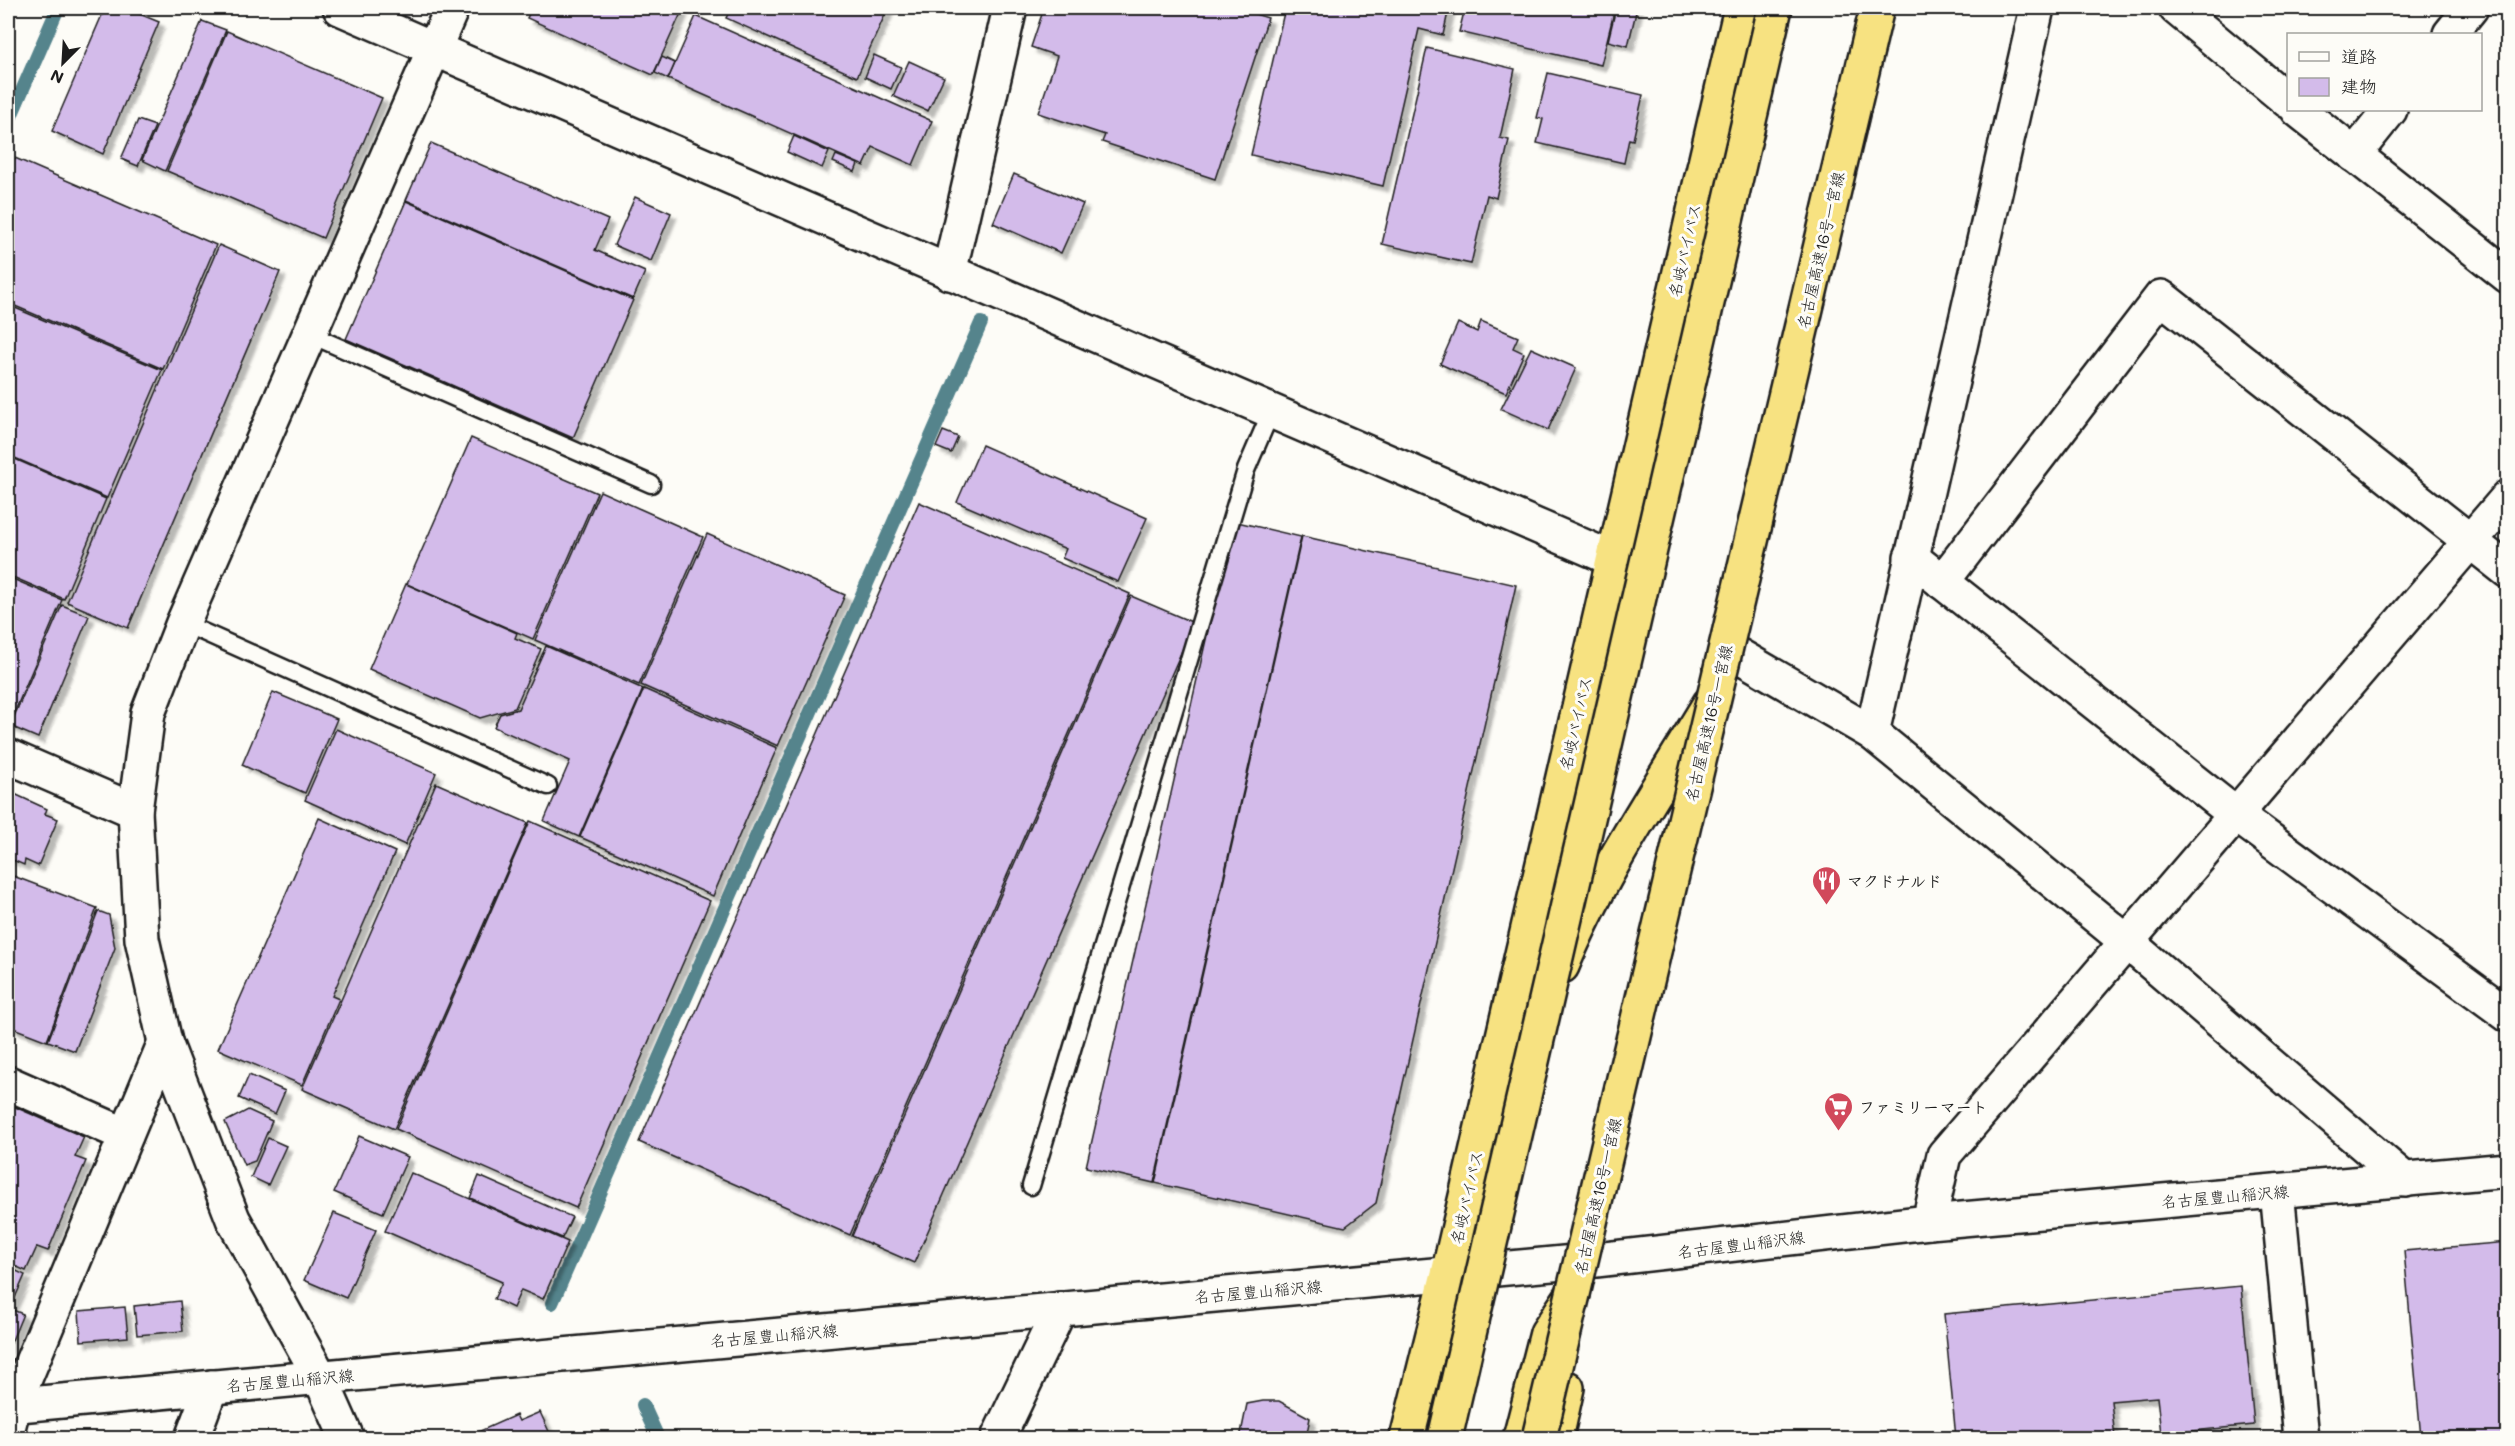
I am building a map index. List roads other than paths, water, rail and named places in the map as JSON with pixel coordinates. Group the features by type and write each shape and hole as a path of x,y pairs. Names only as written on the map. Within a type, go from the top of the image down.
{"highway":[{"name":"名岐バイパス","path":"1407,1438 1449,1274 1741,8"},
{"path":"1445,1438 1775,8"},
{"name":"名古屋高速16号一宮線","path":"1539,1438 1877,8"},
{"path":"1556,1438 1888,8"},
{"path":"1449,1274 1476,1211 1514,1084 1574,938 1623,848 1738,655"},
{"path":"1520,1438 1546,1333 1596,1260"}],"street":[{"path":"340,8 1613,559"},
{"path":"347,1438 320,1377 233,1219 165,1042 142,939 135,811 148,713 183,623 452,8"},
{"path":"949,273 1010,8"},
{"path":"1872,733 2037,8"},
{"path":"2176,8 2287,99"},
{"path":"2451,33 2471,8"},
{"path":"2299,111 2508,276"},
{"path":"2354,155 2389,111"},
{"path":"1942,582 2161,297 2508,572"},
{"path":"1929,1222 1944,1155 2508,497"},
{"path":"1911,557 2235,813 2508,1015"},
{"path":"1738,655 1872,733 2126,941 2405,1180"},
{"path":"8,756 135,811"},
{"path":"10,1413 165,1042"},
{"path":"8,1083 126,1135"},
{"name":"名古屋豊山稲沢線","path":"10,1413 211,1387 1449,1274 1596,1260 1929,1222 2508,1170"},
{"path":"2277,1191 2301,1438"},
{"path":"998,1438 1060,1309"},
{"path":"192,1438 211,1387"}],"lane":[{"path":"309,334 651,484"},
{"path":"1031,1186 1245,470 1271,412"},
{"path":"183,623 548,786"}],"waterway":[{"path":"8,123 58,8"},
{"path":"552,1303 981,323"},
{"path":"643,1405 658,1438"}],"place":[{"name":"マクドナルド","path":"1826,906"},
{"name":"ファミリーマート","path":"1838,1132"}]}
